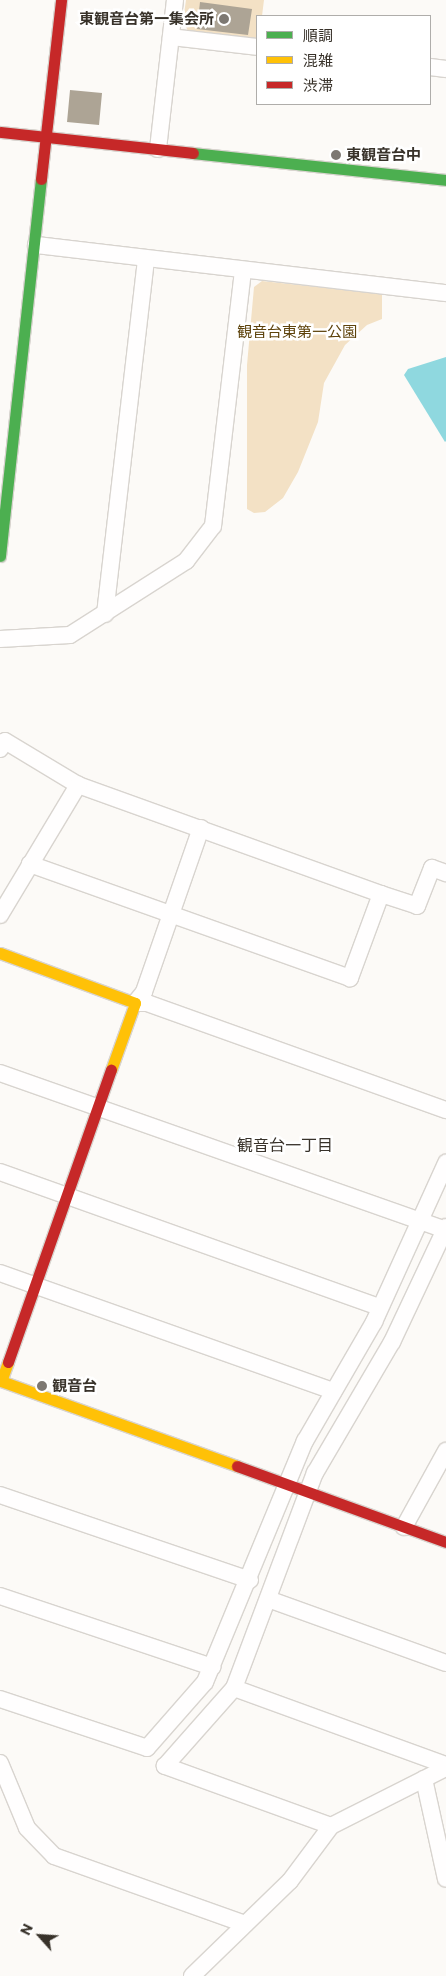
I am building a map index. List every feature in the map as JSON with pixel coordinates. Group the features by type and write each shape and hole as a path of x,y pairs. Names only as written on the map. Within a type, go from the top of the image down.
{"street":[{"path":"0,556 36,245 61,0"},
{"path":"158,149 175,0"},
{"path":"171,37 256,47"},
{"path":"431,67 446,69"},
{"path":"0,132 446,180"},
{"path":"36,245 146,260 446,293"},
{"path":"105,614 146,260"},
{"path":"0,638 70,635 186,561 213,526 243,270"},
{"path":"0,749 6,740 78,785 417,906 432,868 446,872"},
{"path":"0,915 78,785"},
{"path":"201,828 172,914 135,1003 0,1383 446,1542"},
{"path":"30,864 350,978 381,894"},
{"path":"0,953 135,1003 147,1002 446,1110"},
{"path":"0,1073 100,1105 446,1229 392,1342 331,1441 308,1492 234,1688 165,1766 331,1826"},
{"path":"0,1699 147,1748 205,1682 250,1580 286,1485 380,1307 422,1221 446,1163"},
{"path":"0,1172 67,1194 380,1307"},
{"path":"0,1273 334,1391"},
{"path":"404,1527 446,1451"},
{"path":"0,1495 250,1580"},
{"path":"0,1596 212,1667"},
{"path":"268,1600 446,1664"},
{"path":"234,1688 446,1766"},
{"path":"0,1763 5,1789 27,1828 54,1856 245,1924"},
{"path":"192,1976 290,1881 331,1826 446,1766"},
{"path":"424,1779 442,1839 446,1879"}],"green space":[{"path":"186,0 264,0 262,15 256,15 256,40 189,33 183,21"},
{"name":"観音台東第一公園","path":"262,281 382,294 382,319 367,325 345,345 324,383 318,422 298,472 283,498 265,512 254,513 247,509 247,365 254,287"}],"water":[{"path":"446,357 445,442 404,375 408,369"}],"building":[{"name":"東観音台第一集会所","path":"200,2 252,9 248,35 197,29"},
{"path":"70,90 102,93 99,125 67,122"}],"traffic: fast":[{"path":"193,153 446,180"},
{"path":"0,556 41,179"}],"traffic: slow":[{"path":"0,953 135,1003 111,1070"},
{"path":"8,1362 1,1381 237,1466"}],"traffic: jam":[{"path":"41,179 61,0"},
{"path":"0,132 193,153"},
{"path":"8,1362 111,1070"},
{"path":"237,1466 446,1542"}],"place":[{"name":"東観音台第一集会所","path":"224,19"},
{"name":"東観音台中","path":"336,155"},
{"name":"観音台","path":"42,1386"}],"district":[{"name":"観音台一丁目","path":"285,1145"}]}
